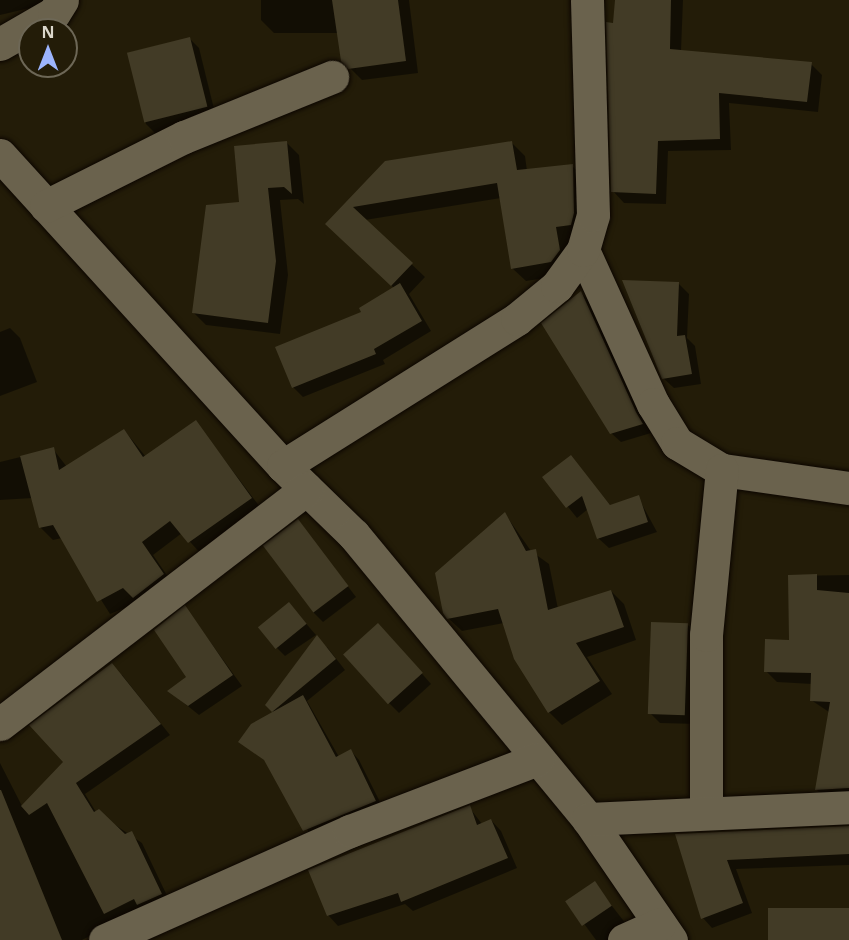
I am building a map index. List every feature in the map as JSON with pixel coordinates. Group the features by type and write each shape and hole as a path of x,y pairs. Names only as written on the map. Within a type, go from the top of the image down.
{"street":[{"path":"0,44 54,13 62,0"},
{"path":"283,466 516,319 557,286 583,250 592,215 587,0"},
{"path":"46,206 184,137 332,77"},
{"path":"0,155 283,466 354,535 588,819 666,932 624,940"},
{"path":"583,250 653,404 677,443 722,470 849,488"},
{"path":"706,812 706,635 722,470"},
{"path":"0,724 306,489"},
{"path":"105,940 350,831 538,759"},
{"path":"588,819 849,807"}],"building":[{"path":"332,0 398,0 406,61 348,69 341,61"},
{"path":"615,0 671,0 670,49 812,62 807,102 719,93 720,139 658,141 656,194 611,192 606,22 613,23"},
{"path":"190,37 207,107 144,123 127,53"},
{"path":"287,141 292,194 284,187 268,188 276,261 268,323 192,313 206,205 239,202 234,146"},
{"path":"512,141 517,170 573,164 574,213 571,225 556,227 560,250 551,262 511,269 497,183 353,207 413,263 391,286 325,224 385,161"},
{"path":"622,280 679,282 677,336 685,335 692,374 662,379"},
{"path":"400,283 422,321 374,349 376,354 292,388 275,347 361,312 359,308"},
{"path":"581,291 643,424 610,434 541,323"},
{"path":"196,420 252,498 188,543 170,521 142,542 164,574 133,598 123,588 97,602 53,525 39,528 20,456 54,447 59,470 124,429 143,457"},
{"path":"571,455 610,505 639,495 648,522 597,539 582,496 566,508 542,477"},
{"path":"505,512 526,551 536,549 548,610 611,590 624,627 576,643 600,681 548,713 514,659 498,609 447,619 443,613 435,573"},
{"path":"298,519 349,586 313,613 263,545"},
{"path":"817,574 817,590 849,593 849,788 815,790 830,702 810,701 811,673 764,672 765,639 789,640 788,575"},
{"path":"289,602 307,624 276,649 258,627"},
{"path":"185,605 233,675 188,706 167,691 186,677 154,630"},
{"path":"651,622 688,623 685,715 648,714"},
{"path":"378,623 423,673 388,704 343,654"},
{"path":"317,635 336,659 272,712 265,705"},
{"path":"112,663 161,724 76,783 94,812 99,809 125,834 132,831 162,894 137,905 134,899 104,914 47,803 29,815 21,806 63,762 29,725"},
{"path":"303,695 336,757 351,749 376,801 303,831 264,760 238,742 251,724"},
{"path":"1,790 62,940 0,940"},
{"path":"470,805 477,825 491,819 508,858 401,902 398,893 327,916 308,870"},
{"path":"849,826 849,854 727,860 743,903 701,919 675,834"},
{"path":"595,881 612,906 582,926 565,901"},
{"path":"768,908 849,908 849,940 768,940"}]}
